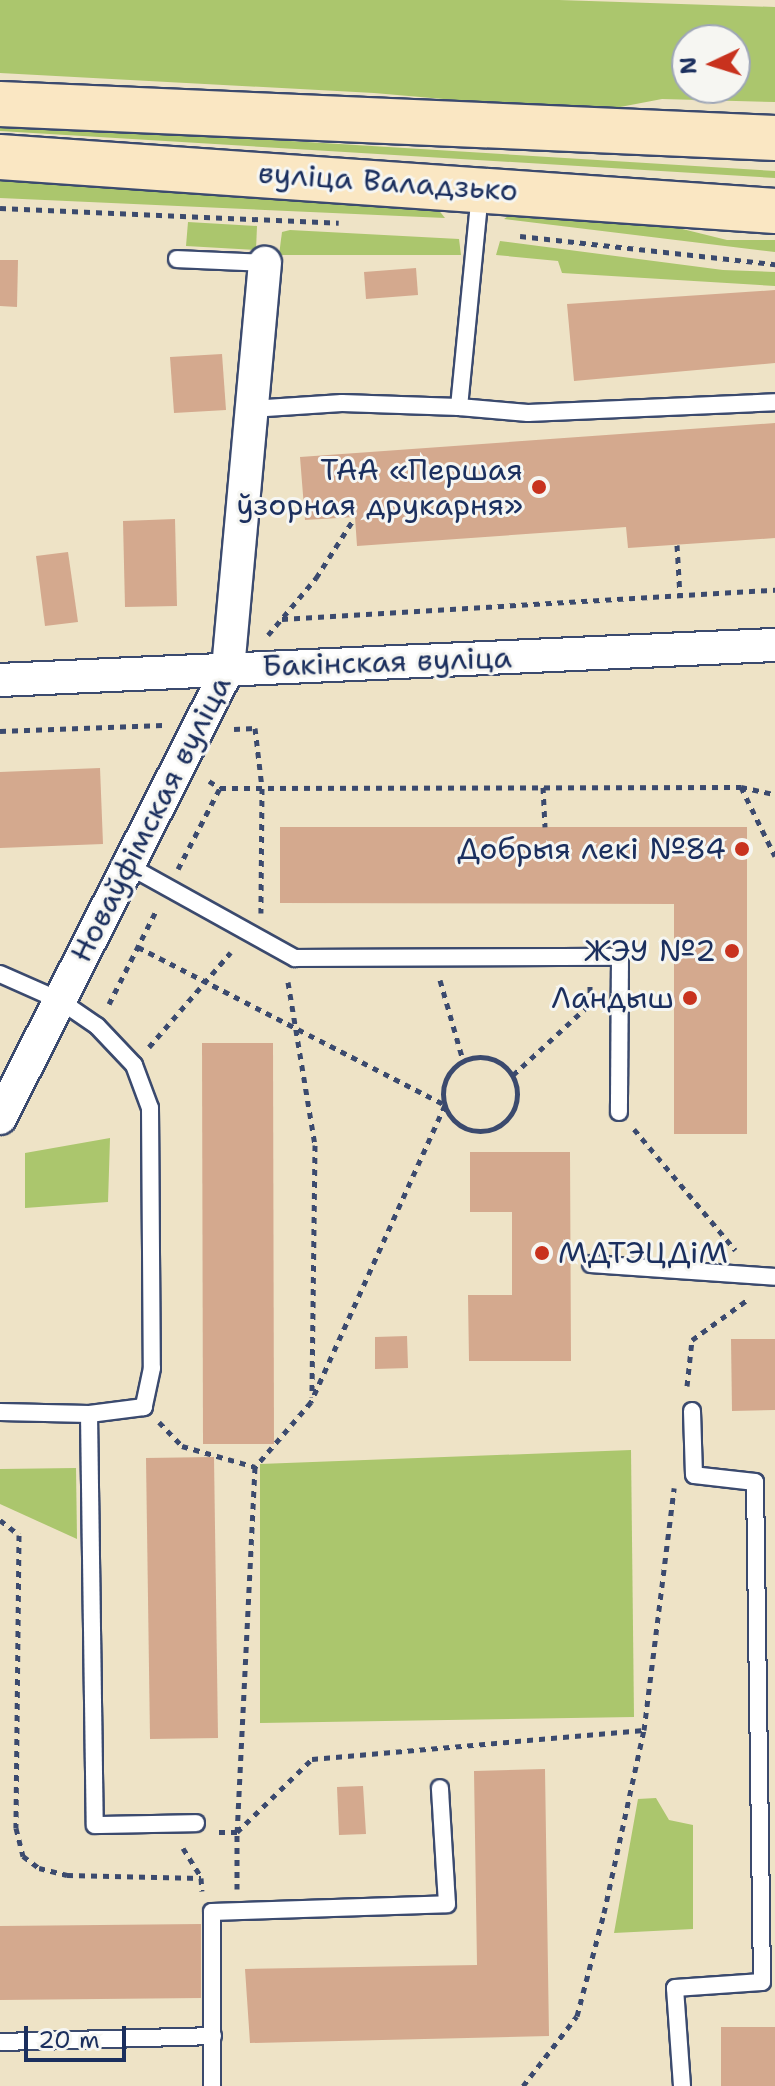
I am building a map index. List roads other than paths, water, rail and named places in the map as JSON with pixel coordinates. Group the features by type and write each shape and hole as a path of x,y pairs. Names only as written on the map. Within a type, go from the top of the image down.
{"main road":[{"name":"вуліца Валадзько","path":"0,104 775,138"},
{"name":"вуліца Валадзько","path":"0,157 478,209 775,211"}],"street":[{"name":"Новаўфімская вуліца","path":"0,1118 228,669 265,263"},
{"name":"Бакінская вуліца","path":"0,680 775,645"}],"lane":[{"path":"459,407 478,209"},
{"path":"177,259 265,263"},
{"path":"251,409 342,403 528,413 775,402"},
{"path":"127,865 295,958 620,957 619,1112"},
{"path":"0,974 59,1000 97,1026 134,1065 150,1108 152,1368 144,1407 89,1414 0,1412"},
{"path":"591,1264 775,1277"},
{"path":"682,2086 675,1988 762,1982 755,1482 694,1475 688,1407"},
{"path":"89,1414 95,1825 201,1828"},
{"path":"212,2086 212,1912 447,1904 440,1788"},
{"path":"0,2042 213,2036"}],"place":[{"name":"ТАА «Першая ўзорная друкарня»","path":"539,487"},
{"name":"Добрыя лекі №84","path":"742,849"},
{"name":"ЖЭУ №2","path":"732,951"},
{"name":"Ландыш","path":"690,998"},
{"name":"МДТЭЦДіМ","path":"542,1253"}]}
